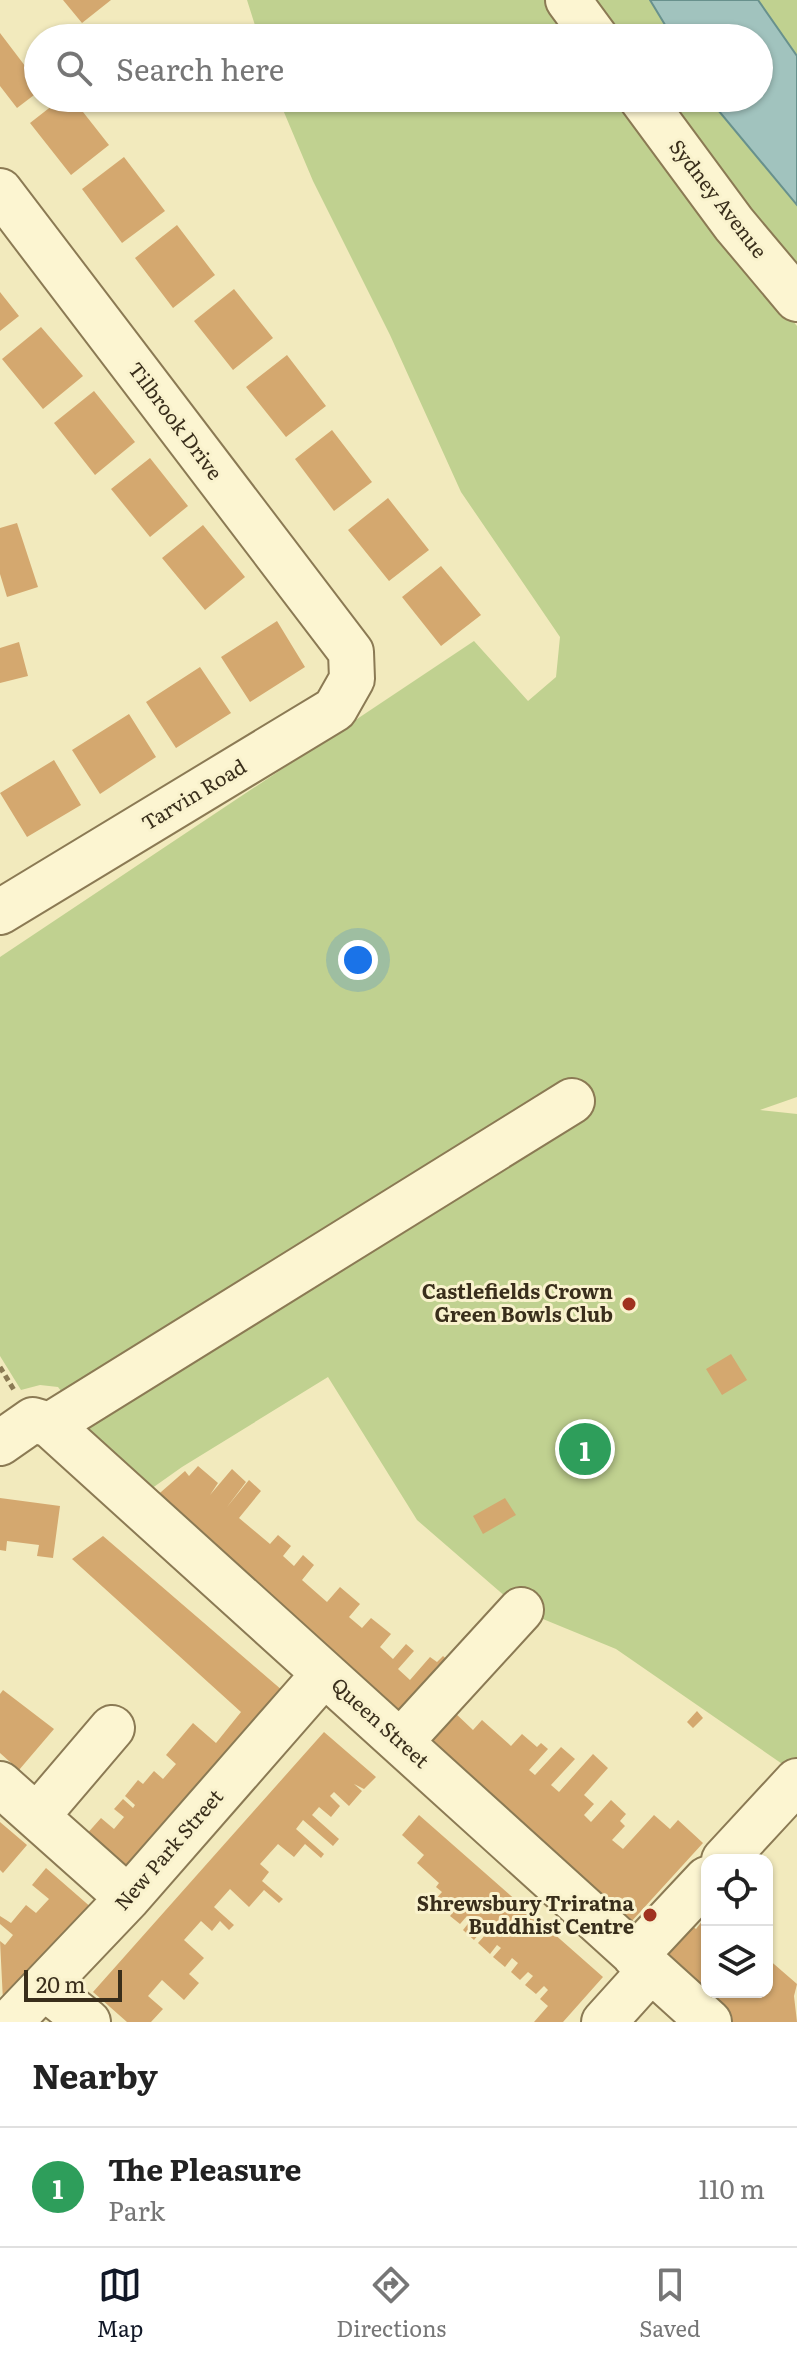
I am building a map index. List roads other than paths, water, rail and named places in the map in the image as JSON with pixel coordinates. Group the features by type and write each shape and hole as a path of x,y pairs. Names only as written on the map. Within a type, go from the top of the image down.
{"street":[{"path":"568,0 586,24"},
{"name":"Sydney Avenue","path":"651,112 734,224 797,299"},
{"name":"Tilbrook Drive","path":"0,191 351,652"},
{"name":"Tarvin Road","path":"0,912 335,709 352,679 351,652"},
{"path":"0,1443 33,1420 50,1425 572,1101"},
{"name":"Queen Street","path":"50,1425 709,2022"},
{"path":"401,1741 521,1610"},
{"name":"New Park Street","path":"10,2022 128,1898 324,1674"},
{"path":"37,1816 112,1728"},
{"path":"730,1854 797,1781"},
{"path":"0,1784 128,1898"},
{"path":"604,2022 701,1887"},
{"path":"45,1988 88,2022"}],"water":[{"path":"650,0 758,0 797,56 797,205 720,112 773,112 773,24 665,24"}],"place":[{"name":"Castlefields Crown Green Bowls Club","path":"629,1304"},
{"name":"The Pleasure","path":"585,1449"},
{"name":"Shrewsbury Triratna Buddhist Centre","path":"650,1915"}]}
